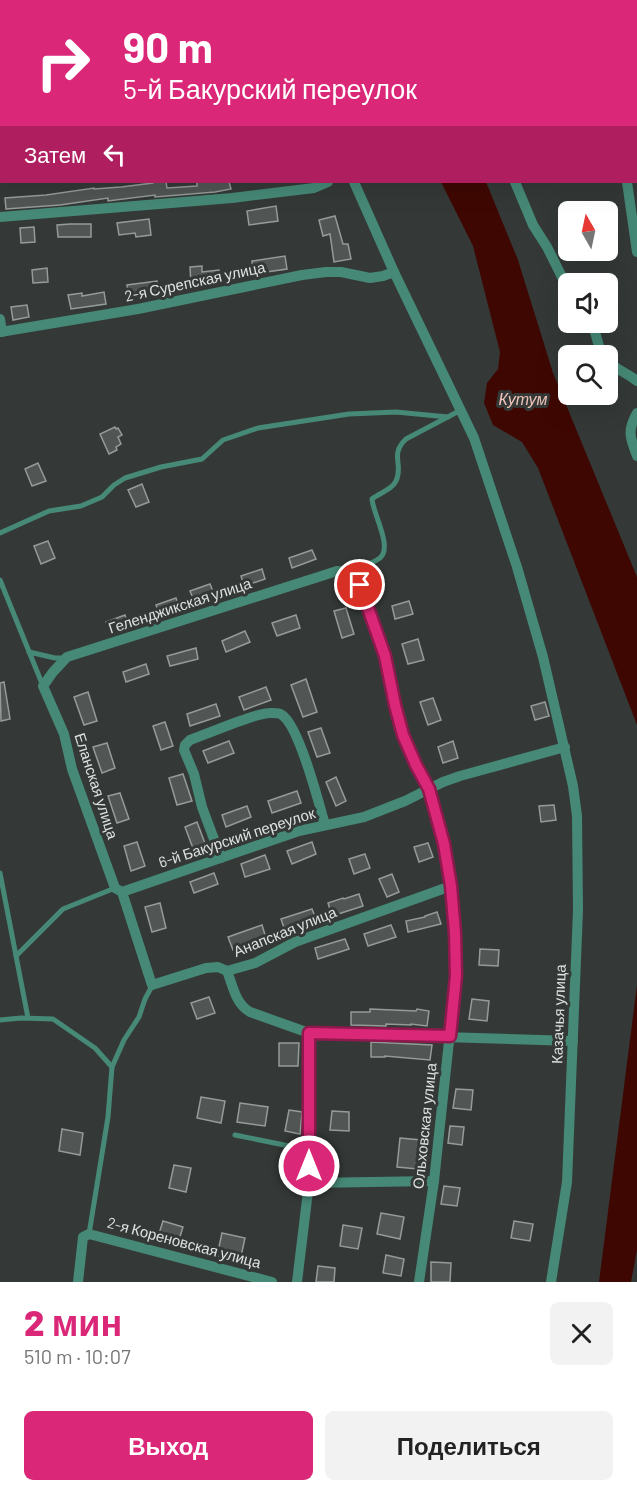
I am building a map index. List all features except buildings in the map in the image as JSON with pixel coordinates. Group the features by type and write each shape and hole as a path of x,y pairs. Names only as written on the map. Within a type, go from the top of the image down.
{"street":[{"path":"0,217 232,198 314,188 326,183"},
{"name":"Казачья улица","path":"354,183 394,272 474,438 517,567 543,657 573,786 577,816 578,910 567,1182 551,1282"},
{"path":"515,183 533,225 560,273"},
{"path":"627,183 637,252"},
{"name":"2-я Сурепская улица","path":"1,332 138,309 302,275 341,272 370,278 394,272"},
{"path":"0,319 1,332"},
{"path":"618,369 637,381"},
{"path":"637,412 630,430 637,456"},
{"name":"Геленджикская улица","path":"67,657 337,571 349,572"},
{"name":"Ольховская улица","path":"349,572 360,585 385,656 397,714 408,748 429,789 444,844 451,886 456,976 434,1181 419,1282"},
{"path":"43,686 67,657"},
{"name":"Еланская улица","path":"43,686 64,734 72,769 118,890"},
{"path":"221,858 202,807 194,774 184,750 185,745 190,740 257,716 275,712 282,715 288,722 297,737 325,825"},
{"name":"6-й Бакурский переулок","path":"118,890 299,831 364,817 460,776 565,747"},
{"name":"Анапская улица","path":"152,985 206,968 218,967 227,971 255,963 295,942 451,886"},
{"path":"118,890 152,985"},
{"path":"227,971 237,1000 243,1008 309,1033 573,1041"},
{"path":"297,1282 309,1183 309,1033"},
{"path":"309,1183 434,1181"},
{"path":"78,1282 83,1237 89,1234"},
{"name":"2-я Кореновская улица","path":"89,1234 272,1282"}],"lane":[{"path":"349,572 381,557 384,551 385,540 372,499 396,482 399,474 399,446 406,439 461,410"},
{"path":"0,533 48,511 81,506 102,497 114,484 125,478 161,467 202,459 224,440 258,428 349,414 396,412 448,417"},
{"path":"0,580 43,686"},
{"path":"29,652 55,658 67,657"},
{"path":"0,873 28,1018"},
{"path":"16,956 63,909 118,890"},
{"path":"89,1234 108,1117 112,1067 124,1040 139,1017 152,985"},
{"path":"0,1020 53,1019 95,1048 112,1067"},
{"path":"235,1135 309,1150"}],"water":[{"name":"Кутум","path":"442,183 486,183 518,260 558,385 558,405 566,405 637,577 637,725 538,468 522,442 493,425 484,403 487,383 498,369 500,352 473,246"},
{"path":"637,985 637,1250 631,1282 599,1282"}],"route":[{"path":"309,1166 309,1033 450,1036 456,976 451,886 444,844 429,789 408,748 399,723 385,656 360,585"}]}
